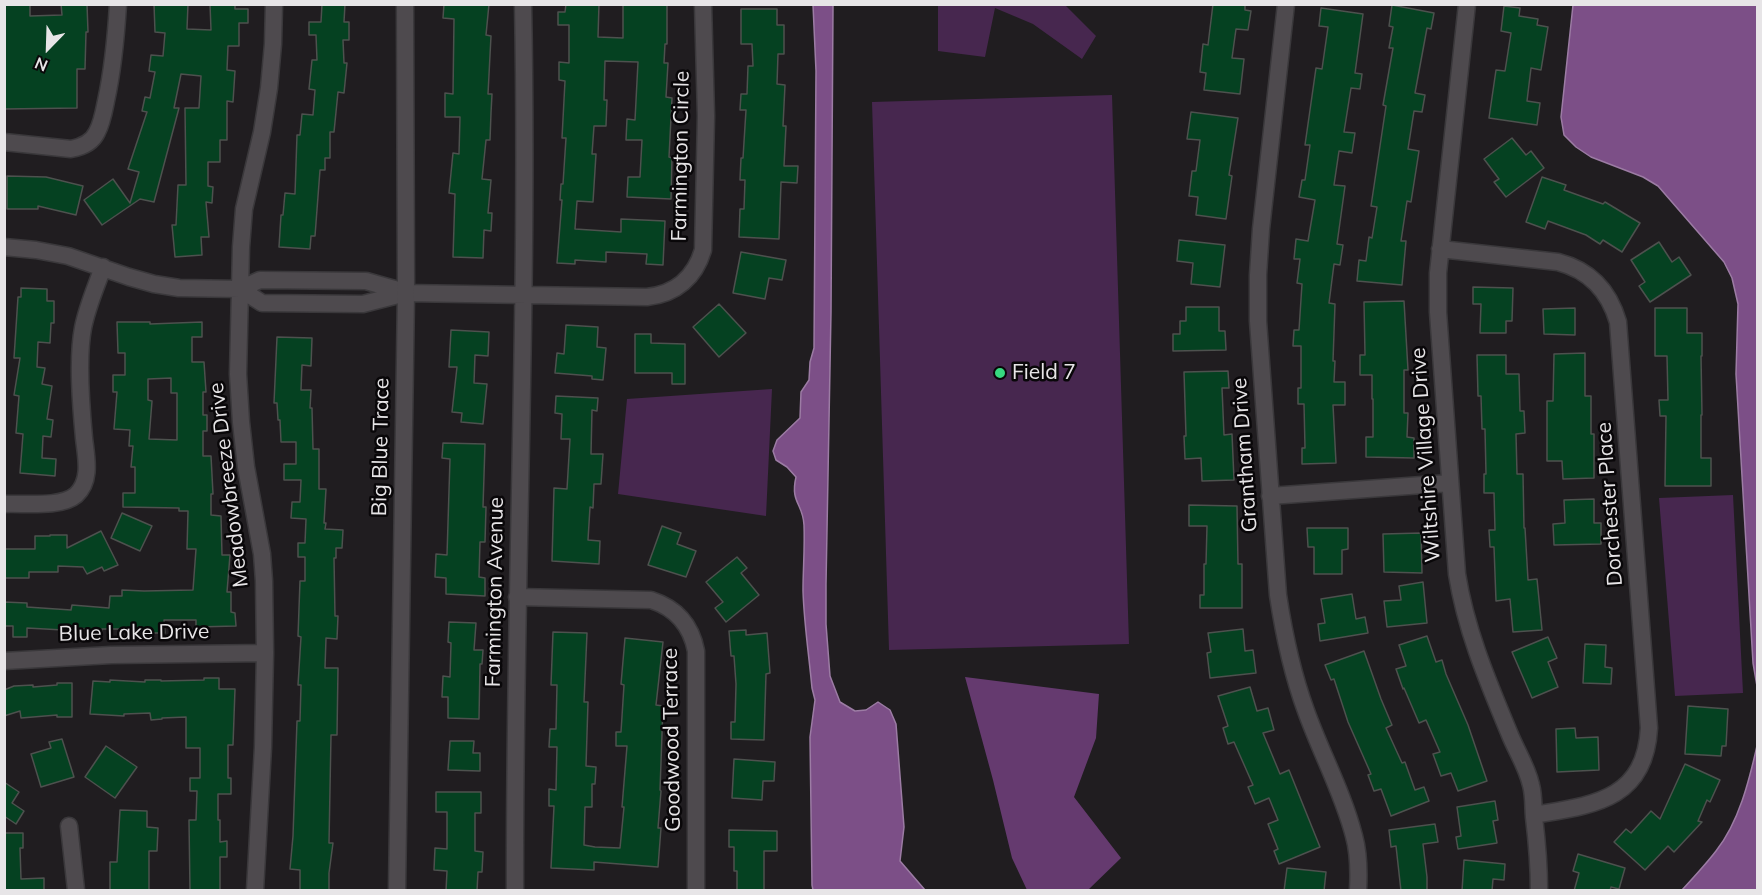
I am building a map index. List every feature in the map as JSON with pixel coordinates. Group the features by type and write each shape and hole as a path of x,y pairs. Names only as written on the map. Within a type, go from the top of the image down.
{"street":[{"path":"4,142 71,149 81,147 97,134 111,76 118,4"},
{"name":"Meadowbreeze Drive","path":"255,891 263,747 264,581 262,554 246,467 238,374 244,208 262,132 269,88 274,4"},
{"name":"Big Blue Trace","path":"397,891 406,293 405,4"},
{"path":"523,4 526,128 523,294"},
{"name":"Farmington Circle","path":"4,247 68,256 129,277 179,288 240,289 260,280 366,281 406,293 657,296 667,293 682,284 696,269 703,250 706,116 703,4"},
{"name":"Grantham Drive","path":"1286,4 1258,275 1258,321 1278,595 1284,635 1294,675 1306,713 1347,812 1354,836 1359,872 1358,891"},
{"name":"Wiltshire Village Drive","path":"1467,4 1440,249 1438,312 1457,574 1461,598 1478,656 1532,787 1539,856 1539,891"},
{"name":"Dorchester Place","path":"1440,249 1568,265 1586,273 1600,287 1611,303 1618,322 1649,728 1647,748 1634,775 1621,790 1613,795 1585,806 1534,815"},
{"path":"4,504 66,501 75,496 86,479 81,350 88,308 103,267"},
{"name":"Farmington Avenue","path":"515,891 517,597 523,294"},
{"path":"1270,496 1450,483"},
{"name":"Goodwood Terrace","path":"517,597 651,600 661,603 678,615 690,631 696,651 696,891"},
{"name":"Blue Lake Drive","path":"4,661 111,655 265,653"},
{"path":"69,826 76,891"}],"shaded area":[{"path":"813,5 833,5 826,585 830,676 840,702 855,711 866,710 878,702 890,710 896,724 904,827 900,861 925,890 813,890 812,885 810,737 815,700 805,627 804,525 795,492 796,477 776,460 773,451 777,440 800,418 801,392 809,380 814,348 816,71"},
{"path":"938,5 1065,5 1096,36 1082,59 1033,24 995,8 985,57 938,51"},
{"path":"1573,5 1757,5 1757,686 1753,663 1736,374 1738,304 1732,278 1724,262 1658,186 1643,177 1591,157 1564,135 1561,117"},
{"name":"Field 7","path":"1112,95 1129,644 889,650 872,102"},
{"path":"772,389 766,516 618,494 627,399"},
{"path":"1733,495 1743,693 1675,696 1659,498"},
{"path":"965,677 1099,694 1096,738 1074,797 1121,858 1088,890 1027,890 1012,858"},
{"path":"1757,746 1757,890 1682,890 1716,851 1731,827 1747,787"}],"building":[{"path":"4,4 30,4 30,16 62,15 61,4 87,4 88,32 86,32 85,69 77,69 77,108 4,109"},
{"path":"154,4 188,4 187,29 211,30 210,4 235,4 235,9 248,9 248,23 239,23 239,46 228,46 227,70 235,71 233,102 227,101 227,140 220,140 220,162 208,162 208,186 213,187 212,203 206,202 209,237 201,237 202,255 175,257 172,225 176,225 178,185 186,185 185,108 199,108 201,76 181,74 174,108 179,108 154,202 140,199 102,225 84,200 113,179 130,203 139,172 128,169 147,112 142,111 145,97 150,98 155,72 149,71 151,55 163,56 165,33 155,32"},
{"path":"322,4 345,4 344,22 349,22 349,40 343,40 344,63 347,63 344,93 338,92 334,132 330,132 330,158 325,158 325,170 320,170 315,236 311,236 310,249 279,247 285,193 295,194 297,135 300,135 302,114 313,115 315,90 309,89 312,60 317,60 316,35 309,35 309,22 321,22"},
{"path":"444,4 489,4 486,35 491,36 488,94 492,94 490,140 486,140 482,179 491,180 488,213 492,213 491,231 484,230 483,258 453,257 455,194 449,193 453,153 459,154 460,117 445,117 445,93 453,94 454,19 443,18"},
{"path":"566,4 599,4 598,37 623,38 623,4 667,4 667,44 665,44 664,63 668,63 666,97 672,98 669,157 672,158 671,199 627,197 628,177 640,177 642,140 626,140 627,119 635,120 638,62 605,61 606,126 594,126 592,154 596,154 593,202 577,201 575,229 621,232 621,219 665,221 663,265 646,264 647,254 606,252 606,262 575,260 575,264 557,263 566,138 562,138 565,81 559,80 559,62 569,63 569,25 558,25 558,12 565,12"},
{"path":"1213,4 1245,4 1245,10 1251,11 1248,30 1236,29 1232,58 1244,59 1240,94 1204,90 1206,73 1200,72 1203,44 1208,45"},
{"path":"1392,5 1434,13 1431,29 1427,28 1415,93 1425,95 1422,112 1414,111 1408,149 1419,151 1411,202 1407,201 1401,241 1406,241 1402,285 1357,281 1359,260 1366,261 1369,237 1372,238 1377,207 1371,206 1386,106 1383,105 1393,48 1389,48 1393,27 1389,26"},
{"path":"1504,6 1520,8 1519,16 1538,19 1537,25 1548,27 1541,70 1531,68 1527,101 1540,103 1537,125 1489,118 1496,70 1505,71 1511,33 1501,31"},
{"path":"1321,8 1363,14 1355,73 1362,74 1360,89 1351,88 1344,132 1355,133 1352,153 1339,151 1334,185 1345,186 1337,244 1343,245 1340,265 1334,264 1329,303 1335,304 1334,382 1345,382 1345,405 1333,405 1336,463 1302,464 1302,448 1305,448 1304,404 1298,404 1298,388 1301,388 1301,346 1293,346 1294,330 1299,330 1302,284 1297,283 1300,259 1294,259 1296,239 1308,241 1315,200 1299,197 1302,180 1305,180 1310,145 1305,145 1316,68 1322,69 1328,27 1319,26"},
{"path":"741,9 777,9 777,25 784,25 784,54 778,54 777,84 785,85 784,166 798,166 797,183 781,182 779,239 739,237 740,209 744,209 745,180 740,180 746,110 740,110 741,94 747,94 748,66 753,66 752,44 741,44"},
{"path":"1191,112 1238,118 1229,175 1232,176 1226,219 1196,215 1198,197 1189,196 1192,171 1196,171 1200,140 1187,139"},
{"path":"1512,138 1526,155 1531,151 1544,168 1506,197 1494,182 1499,179 1484,159"},
{"path":"7,176 46,177 83,186 76,215 38,206 38,209 7,209"},
{"path":"1542,177 1566,185 1564,190 1603,204 1605,202 1640,223 1622,252 1603,240 1600,244 1586,235 1548,221 1545,229 1526,222"},
{"path":"1179,240 1225,245 1220,287 1191,284 1193,263 1177,261"},
{"path":"1659,242 1672,262 1679,257 1691,275 1650,302 1639,286 1645,282 1631,260"},
{"path":"741,252 786,260 782,280 769,278 765,299 733,293"},
{"path":"1473,287 1513,288 1512,321 1506,321 1506,333 1480,333 1481,304 1473,304"},
{"path":"21,288 47,289 47,301 54,301 54,323 51,323 50,343 38,342 37,367 45,368 42,384 52,386 47,419 53,420 51,437 43,436 42,458 56,459 55,476 20,473 23,434 16,433 19,396 14,395 20,358 14,358 18,297 21,297"},
{"path":"1404,301 1408,370 1404,370 1404,413 1408,413 1407,437 1414,438 1414,458 1366,457 1366,437 1373,437 1373,399 1372,375 1360,375 1360,355 1365,355 1364,302"},
{"path":"719,304 746,333 719,357 693,327"},
{"path":"1186,307 1219,307 1219,331 1225,331 1226,350 1173,351 1173,334 1180,334 1180,321 1186,321"},
{"path":"1575,308 1575,335 1544,334 1543,309"},
{"path":"1655,308 1687,308 1687,333 1702,333 1701,458 1711,458 1711,486 1665,486 1666,416 1660,416 1659,400 1668,400 1667,356 1655,356"},
{"path":"117,322 150,322 150,324 202,322 202,337 192,337 192,362 204,362 206,392 203,392 203,415 207,415 207,431 203,431 203,456 211,456 213,494 211,494 211,515 221,516 222,555 230,555 227,592 231,592 231,612 235,613 236,626 196,627 196,620 164,620 165,633 132,633 132,629 102,629 102,634 87,633 87,629 63,627 63,630 27,628 27,637 13,637 13,626 4,626 4,602 27,603 27,607 71,610 72,605 109,608 110,596 122,596 122,590 193,590 196,549 187,549 188,511 179,511 179,508 123,507 123,493 135,493 135,467 131,467 133,446 129,446 130,430 114,429 117,392 113,392 113,375 125,375 125,353 118,353","holes":["171,378 171,393 177,393 177,440 149,439 152,401 148,400 148,379"]},
{"path":"566,325 598,327 597,347 606,348 603,380 592,379 592,376 555,373 557,353 564,354"},
{"path":"451,330 489,332 488,356 475,355 474,383 487,384 483,424 461,422 462,413 452,412 457,367 449,367"},
{"path":"635,334 651,334 651,343 685,344 685,384 672,384 672,373 635,373"},
{"path":"277,337 312,338 311,366 302,365 301,390 311,390 313,449 319,449 319,489 326,489 325,529 343,530 342,548 336,548 336,558 334,558 335,616 338,616 337,639 326,638 325,668 338,668 337,735 331,735 329,843 333,843 329,891 300,891 300,870 290,869 297,721 300,721 301,685 298,685 301,637 298,636 300,581 305,581 305,557 298,557 298,543 305,543 306,519 291,518 292,502 300,502 301,480 284,480 284,464 296,464 296,442 281,442 277,403 274,403"},
{"path":"1585,353 1585,396 1591,396 1591,434 1594,434 1594,478 1563,479 1562,461 1547,461 1547,401 1553,401 1554,354"},
{"path":"1477,355 1506,355 1506,374 1519,374 1520,411 1524,411 1525,433 1516,434 1517,474 1523,474 1528,580 1537,579 1542,630 1513,632 1510,599 1496,601 1494,547 1490,547 1489,530 1495,530 1494,493 1484,493 1485,429 1482,429 1481,396 1478,396"},
{"path":"1228,371 1229,388 1222,388 1224,435 1232,434 1234,480 1202,481 1201,458 1185,459 1184,372"},
{"path":"556,396 598,398 597,411 592,410 591,454 603,454 601,484 594,484 588,540 600,541 599,564 552,561 554,488 567,489 570,439 561,439 562,414 555,413"},
{"path":"443,443 485,444 483,507 486,507 485,542 480,542 479,577 485,578 485,596 446,594 446,578 435,577 436,554 447,555 450,459 442,458"},
{"path":"1594,499 1594,523 1601,523 1601,544 1554,545 1553,524 1565,523 1564,500"},
{"path":"1189,505 1237,506 1238,564 1242,564 1242,608 1200,608 1200,595 1204,595 1207,526 1189,526"},
{"path":"122,513 152,526 140,551 111,538"},
{"path":"662,526 681,533 677,544 696,551 686,577 648,565"},
{"path":"1307,528 1348,528 1348,549 1342,550 1342,574 1314,574 1314,547 1308,547"},
{"path":"101,531 118,565 104,571 102,567 87,574 83,567 58,566 58,572 29,572 29,578 4,578 4,549 35,549 35,536 50,535 67,535 67,548"},
{"path":"1421,533 1422,573 1384,572 1383,534"},
{"path":"737,557 747,568 741,573 759,595 726,622 715,608 723,602 706,582"},
{"path":"1423,582 1427,623 1387,627 1384,601 1401,600 1399,586"},
{"path":"1352,594 1356,619 1365,617 1368,633 1320,641 1318,624 1325,623 1321,599"},
{"path":"449,622 476,623 474,650 483,650 482,664 480,664 479,719 448,718 448,697 442,697 443,676 450,677"},
{"path":"1243,629 1245,651 1253,650 1256,673 1210,678 1207,653 1211,652 1208,633"},
{"path":"746,630 746,635 767,633 770,673 766,674 764,740 731,739 731,722 735,722 736,684 729,631"},
{"path":"553,632 587,633 584,702 588,702 586,766 596,767 595,784 592,784 592,807 585,807 584,845 595,847 620,848 627,746 616,746 616,732 621,732 624,685 621,684 625,638 663,642 656,705 663,706 658,867 594,862 594,870 551,868 554,806 549,806 549,789 556,790 557,747 549,747 550,729 556,729 557,685 551,685"},
{"path":"1427,636 1436,662 1442,660 1487,781 1458,791 1451,773 1441,776 1433,754 1440,752 1426,720 1419,723 1396,669 1406,666 1399,645"},
{"path":"1548,637 1557,658 1548,662 1558,687 1532,698 1512,652"},
{"path":"1585,644 1606,645 1605,667 1612,668 1611,684 1583,683"},
{"path":"1364,651 1392,725 1386,728 1402,763 1405,762 1415,790 1424,787 1429,801 1391,816 1381,789 1374,791 1368,775 1371,774 1348,722 1334,679 1331,680 1325,665"},
{"path":"204,678 219,678 219,689 235,689 233,745 228,745 228,778 231,778 231,794 218,794 220,842 227,841 227,857 220,857 220,891 190,891 189,820 196,820 197,791 190,791 190,778 200,778 200,748 186,748 186,717 151,720 150,713 124,714 124,716 90,714 93,681 145,682 145,680 204,680"},
{"path":"57,683 72,683 72,717 57,717 57,715 21,718 20,711 4,716 4,690 14,686 33,685 33,687 57,685"},
{"path":"1250,687 1257,711 1268,708 1274,730 1263,733 1280,774 1289,770 1320,847 1279,864 1274,851 1278,849 1268,824 1278,820 1269,798 1255,804 1248,787 1253,785 1234,742 1228,744 1223,728 1228,726 1218,696"},
{"path":"1688,706 1728,709 1726,746 1722,746 1721,756 1685,754"},
{"path":"1575,728 1576,738 1598,737 1599,770 1557,772 1556,729"},
{"path":"62,739 74,777 41,787 31,754 51,748 49,742"},
{"path":"450,741 474,741 473,753 480,753 480,771 448,770"},
{"path":"106,746 137,767 115,798 85,777"},
{"path":"734,759 775,762 774,781 763,781 762,800 732,798"},
{"path":"1685,764 1720,780 1710,802 1707,800 1698,821 1702,822 1674,852 1668,846 1645,870 1614,842 1626,829 1631,833 1651,811 1660,819"},
{"path":"4,782 19,792 12,803 24,811 16,824 4,816"},
{"path":"436,792 481,792 481,813 475,813 475,851 483,852 482,872 478,872 477,891 446,891 447,871 434,870 435,848 447,849 447,812 436,812"},
{"path":"1495,801 1498,820 1493,821 1497,843 1458,849 1456,837 1461,836 1457,807"},
{"path":"120,810 147,811 147,827 158,828 157,851 149,851 149,891 110,891 110,862 117,862"},
{"path":"1435,824 1438,842 1423,844 1427,891 1401,891 1396,846 1391,847 1389,830"},
{"path":"729,830 777,831 777,851 764,851 764,891 737,891 734,847 729,847"},
{"path":"4,833 23,833 23,848 20,848 21,879 44,878 44,891 4,891"},
{"path":"1578,854 1625,868 1619,889 1611,887 1610,891 1574,891 1579,873 1573,871"},
{"path":"1464,860 1505,864 1504,880 1493,879 1492,891 1462,891"},
{"path":"1287,868 1326,872 1324,891 1284,891"}],"place":[{"name":"Field 7","path":"1000,373"}]}
